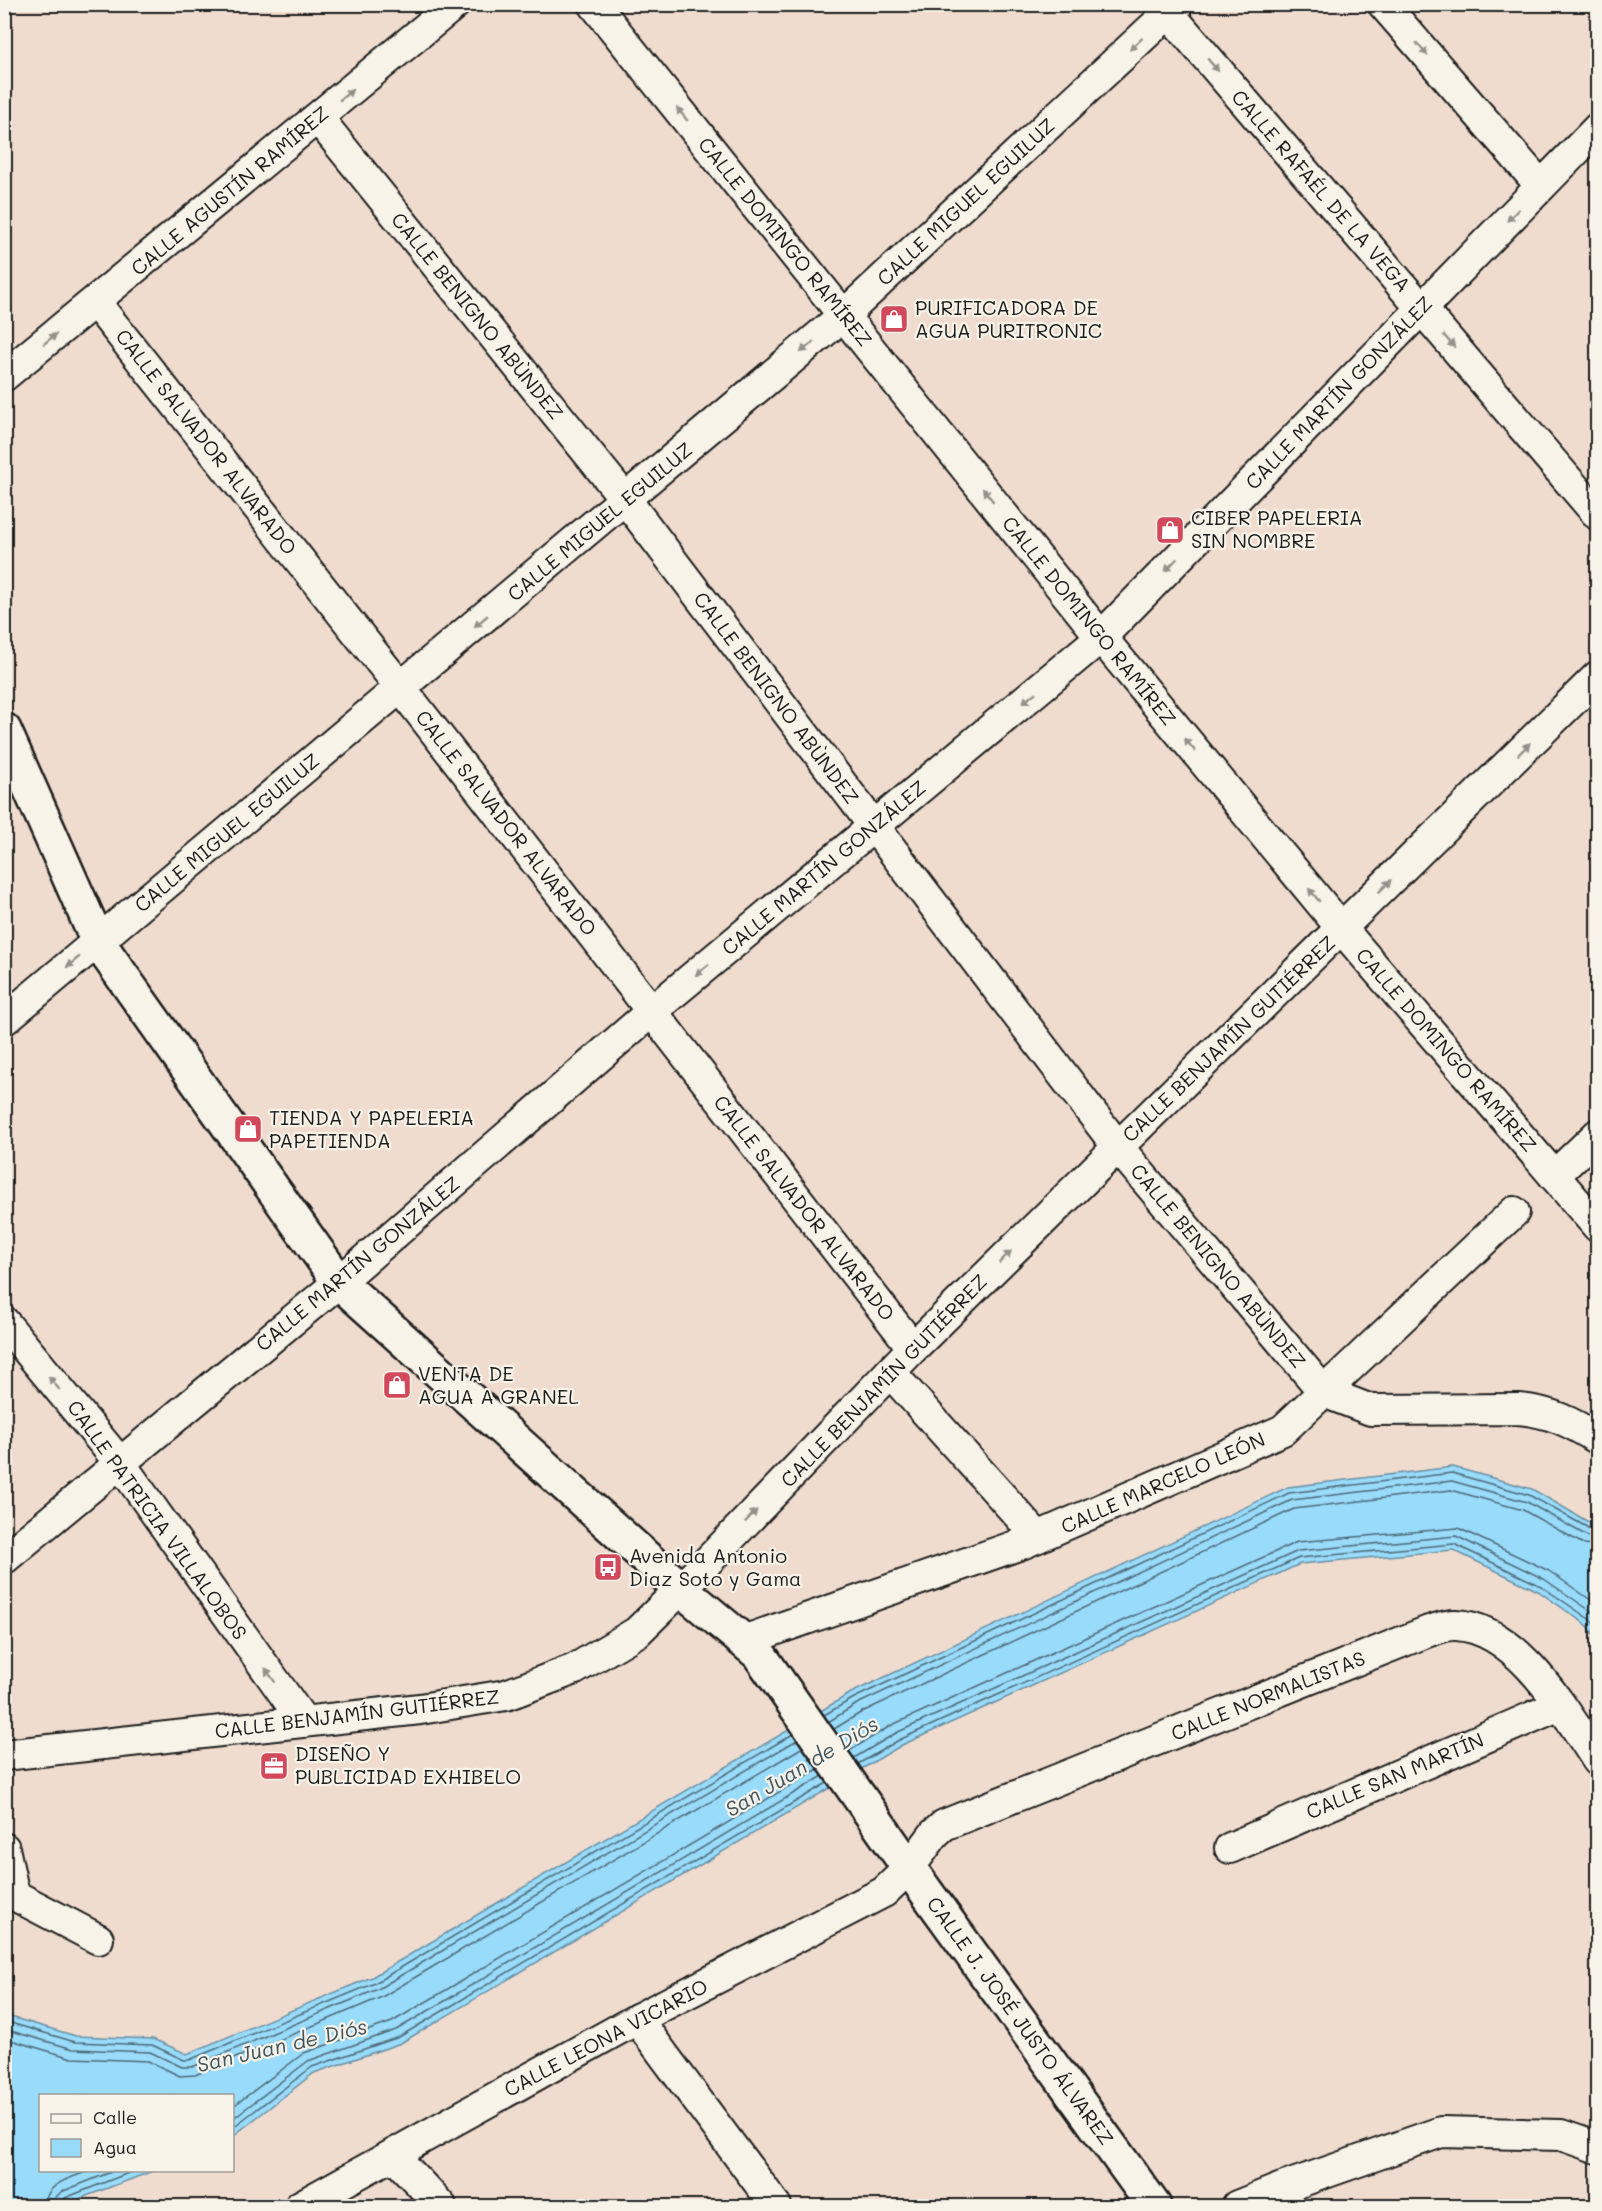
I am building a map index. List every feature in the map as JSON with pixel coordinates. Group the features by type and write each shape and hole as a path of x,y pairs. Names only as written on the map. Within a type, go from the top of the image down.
{"street":[{"name":"CALLE AGUSTÍN RAMÍREZ","path":"4,376 455,4"},
{"name":"CALLE DOMINGO RAMÍREZ","path":"594,4 1101,637 1342,929 1598,1227"},
{"path":"1383,4 1541,186"},
{"name":"CALLE MIGUEL EGUILUZ","path":"4,1020 844,315 1170,8"},
{"name":"CALLE RAFAÉL DE LA VEGA","path":"1170,8 1598,515"},
{"name":"CALLE BENIGNO ABÙNDEZ","path":"318,118 626,500 1118,1146 1324,1392"},
{"name":"CALLE MARTÍN GONZÁLEZ","path":"4,1559 339,1282 652,1011 1101,637 1598,128"},
{"name":"CALLE SALVADOR ALVARADO","path":"95,302 401,688 913,1348"},
{"name":"CALLE BENJAMÍN GUTIÉRREZ","path":"4,1755 420,1709 506,1695 575,1669 637,1632 913,1348 1598,676"},
{"name":"CALLE J. JOSÉ JUSTO ÁLVAREZ","path":"4,730 98,942 339,1282 681,1589 751,1648 1154,2206"},
{"path":"1554,1176 1598,1134"},
{"name":"CALLE MARCELO LEÓN","path":"751,1648 1038,1538 1283,1430 1514,1212"},
{"name":"CALLE PATRICIA VILLALOBOS","path":"4,1322 120,1463 304,1722"},
{"path":"890,1372 1038,1538"},
{"path":"1324,1392 1371,1410 1519,1409 1543,1411 1571,1423 1598,1439"},
{"name":"CALLE NORMALISTAS","path":"909,1868 935,1833 944,1825 1429,1631 1454,1624 1481,1630 1508,1645 1560,1705 1598,1761"},
{"name":"CALLE SAN MARTÍN","path":"1230,1848 1560,1705"},
{"path":"4,1848 14,1895 98,1939"},
{"name":"CALLE LEONA VICARIO","path":"300,2206 637,2019 884,1892 909,1868"},
{"path":"637,2019 776,2206"},
{"path":"1237,2206 1290,2197 1441,2132 1561,2135 1598,2148"},
{"path":"393,2155 441,2206"}],"water":[{"name":"San Juan de Diós","path":"1453,1467 1532,1489 1597,1527 1597,1640 1588,1626 1538,1591 1453,1550 1300,1564 902,1745 401,2043 314,2073 234,2135 234,2094 39,2094 39,2172 150,2172 60,2206 5,2206 4,2015 76,2036 153,2039 187,2054 372,1977 851,1693 1288,1487"}],"place":[{"name":"PURIFICADORA DE AGUA PURITRONIC","path":"894,319"},
{"name":"CIBER PAPELERIA SIN NOMBRE","path":"1170,530"},
{"name":"TIENDA Y PAPELERIA PAPETIENDA","path":"248,1129"},
{"name":"VENTA DE AGUA A GRANEL","path":"397,1385"},
{"name":"Avenida Antonio Diaz Soto y Gama","path":"608,1567"},
{"name":"DISEÑO Y PUBLICIDAD EXHIBELO","path":"274,1766"}]}
